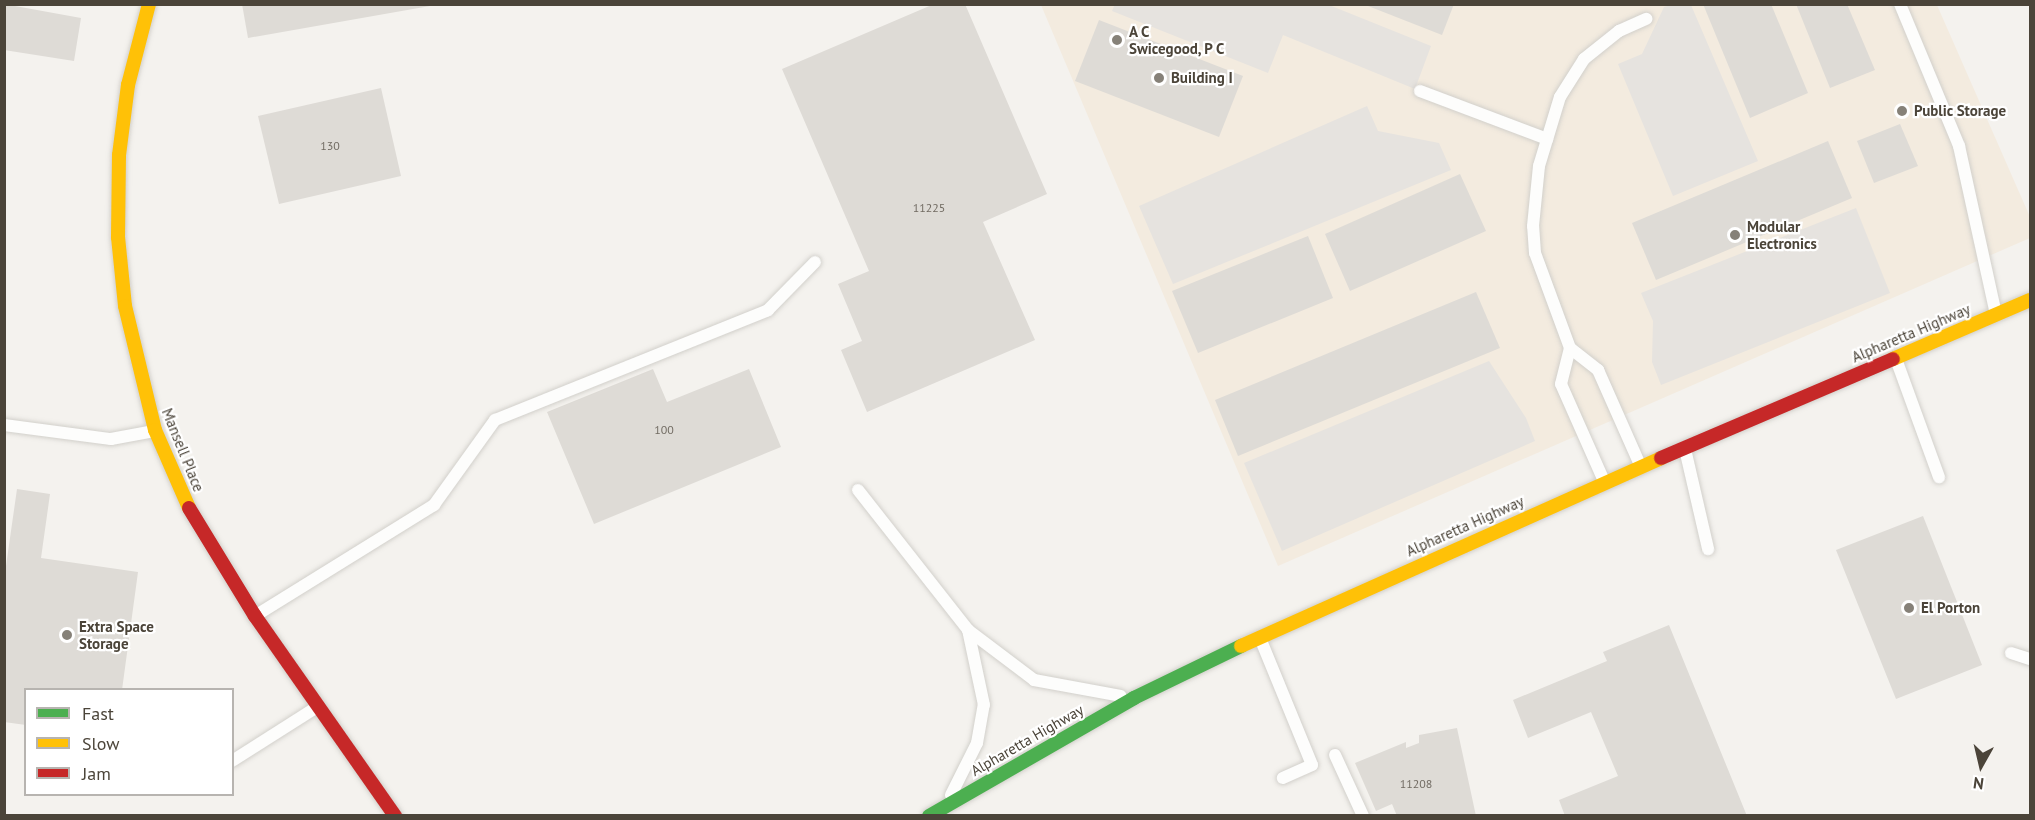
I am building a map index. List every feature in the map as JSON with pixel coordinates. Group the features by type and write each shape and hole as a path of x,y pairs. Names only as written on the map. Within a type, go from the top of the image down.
{"main road":[{"name":"Mansell Place","path":"149,4 128,86 119,155 118,237 125,306 155,430 193,516 255,616 394,816"},
{"name":"Alpharetta Highway","path":"928,816 1134,698 1259,637 1640,466 2031,300"}],"lane":[{"path":"1900,4 1959,146 1996,314"},
{"path":"1640,466 1598,370 1570,348 1535,253 1533,226 1539,166 1560,97 1584,59 1619,31 1646,20"},
{"path":"1420,91 1547,139"},
{"path":"255,616 434,505 495,420 768,310 815,262"},
{"path":"1570,348 1561,384 1604,482"},
{"path":"1896,357 1939,477"},
{"path":"4,424 111,439 155,430"},
{"path":"1685,448 1708,549"},
{"path":"858,490 968,630 1034,680 1134,698"},
{"path":"946,805 977,743 984,705 968,630"},
{"path":"1259,637 1312,765 1283,778"},
{"path":"2011,653 2031,659"},
{"path":"234,760 318,706"},
{"path":"1335,755 1363,816"}],"shaded area":[{"path":"1115,4 1329,5 1431,46 1415,89 1283,35 1268,73 1112,11"},
{"path":"1041,5 1937,5 2030,217 2030,238 1278,566"},
{"path":"1691,5 1758,161 1673,196 1618,64 1642,54 1664,7"},
{"path":"1367,106 1378,131 1439,143 1451,170 1173,284 1139,206"},
{"path":"1856,208 1890,293 1661,385 1652,362 1653,321 1641,293"},
{"path":"1489,361 1526,418 1535,441 1282,551 1244,463"}],"building":[{"path":"4,4 81,18 74,61 4,50"},
{"path":"242,4 430,4 430,6 248,38"},
{"path":"934,4 965,4 1047,194 983,222 1035,340 867,412 841,350 862,341 838,284 869,271 782,69"},
{"path":"1363,4 1454,4 1442,35"},
{"path":"1703,4 1771,4 1808,93 1750,118"},
{"path":"1796,4 1847,4 1875,70 1830,88"},
{"name":"Building I","path":"1099,20 1243,76 1219,137 1075,81"},
{"path":"381,88 401,176 279,204 258,116"},
{"path":"1900,124 1918,166 1874,183 1857,141"},
{"path":"1828,141 1852,198 1656,280 1632,223"},
{"path":"1460,174 1486,231 1350,291 1325,234"},
{"path":"1308,236 1333,298 1198,353 1172,291"},
{"path":"1476,292 1500,348 1238,456 1215,400"},
{"path":"653,369 667,402 749,369 781,447 594,524 547,412"},
{"name":"Extra Space Storage","path":"17,489 50,494 41,558 138,572 122,688 24,688 24,725 4,722 4,580"},
{"name":"El Porton","path":"1923,516 1982,665 1896,699 1836,550"},
{"path":"1669,625 1747,816 1565,816 1559,800 1618,776 1591,712 1528,738 1513,700 1607,661 1603,652"},
{"path":"1457,728 1476,816 1397,816 1392,804 1376,811 1355,763 1406,742 1406,748 1419,743 1419,735"}],"traffic: fast":[{"path":"929,816 1134,698 1241,646"}],"traffic: slow":[{"path":"149,4 128,85 119,155 118,237 125,306 155,430 189,508"},
{"path":"1893,359 2030,300"},
{"path":"1241,646 1661,458"}],"traffic: jam":[{"path":"1661,458 1893,359"},
{"path":"189,508 255,616 395,816"}],"place":[{"name":"A C Swicegood, P C","path":"1117,40"},
{"name":"Building I","path":"1159,78"},
{"name":"Public Storage","path":"1902,111"},
{"name":"Modular Electronics","path":"1735,235"},
{"name":"El Porton","path":"1909,608"},
{"name":"Extra Space Storage","path":"67,635"}]}
